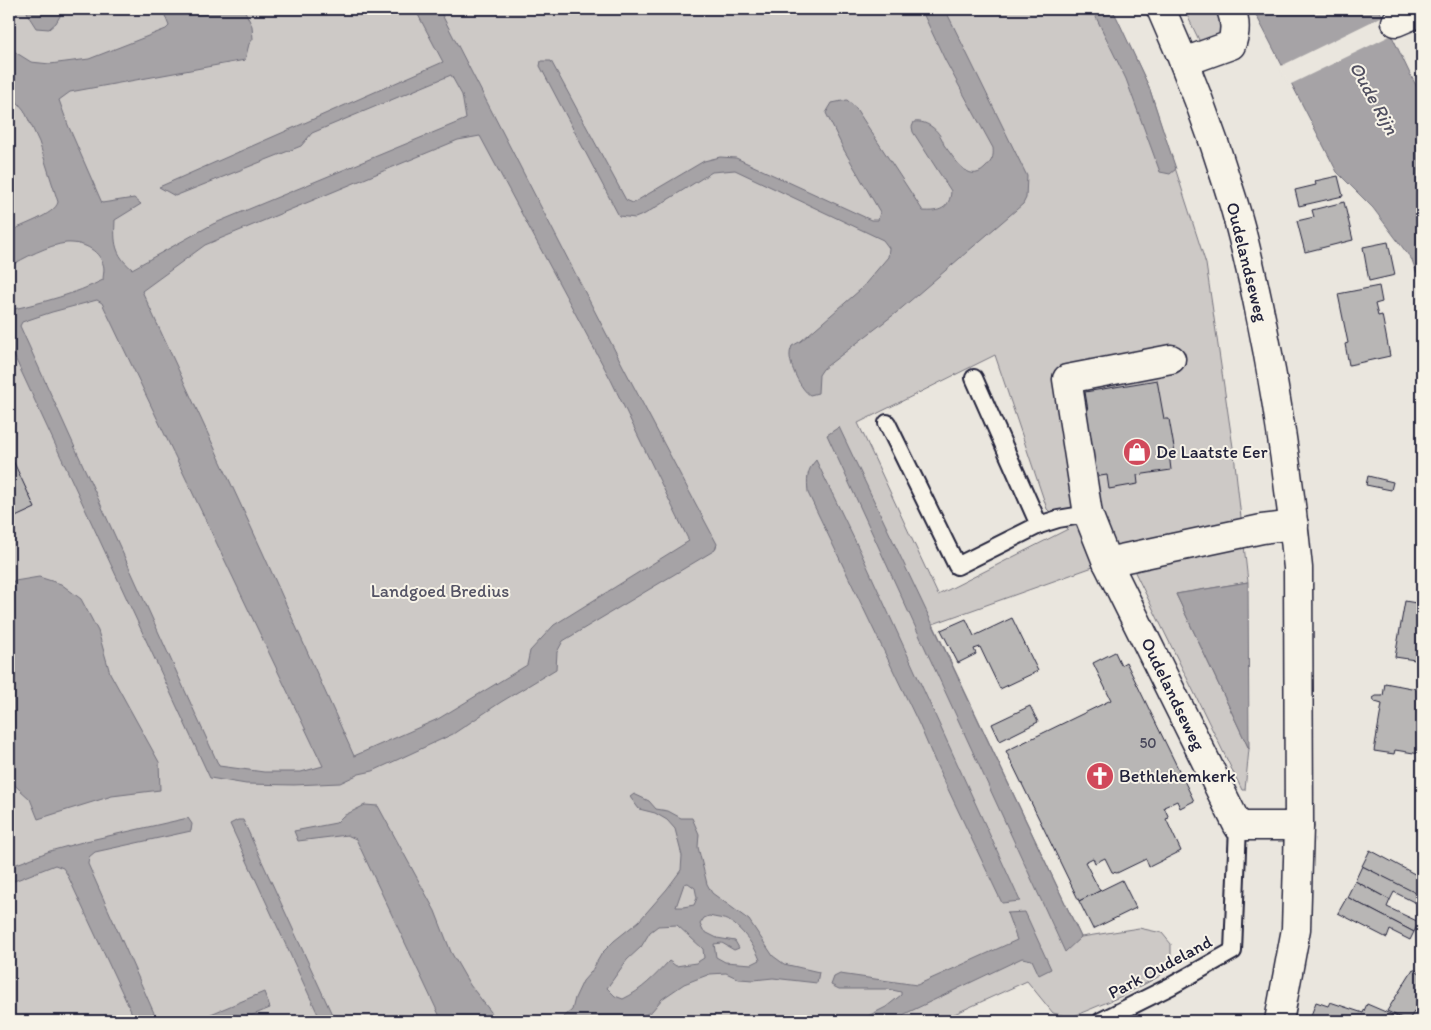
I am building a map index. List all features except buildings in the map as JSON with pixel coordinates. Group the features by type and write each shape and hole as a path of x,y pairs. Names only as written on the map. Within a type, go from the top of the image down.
{"main road":[{"name":"Oudelandseweg","path":"1161,9 1184,62 1230,190 1249,264 1270,361 1284,443 1294,525 1298,568 1299,826 1296,929 1279,1021"},
{"path":"1184,62 1231,45 1235,34 1234,16 1231,9"},
{"path":"1396,22 1422,11"},
{"name":"Oudelandseweg","path":"1171,360 1067,379 1088,514 1108,562 1238,826"},
{"path":"1108,562 1262,529 1294,525"},
{"path":"1238,826 1299,826"}],"lane":[{"path":"974,378 1039,526"},
{"path":"887,423 957,566 1039,526 1088,514"},
{"name":"Park Oudeland","path":"1101,1021 1171,986 1233,951 1238,826"}],"green space":[{"name":"Landgoed Bredius","path":"9,9 1112,9 1149,87 1206,264 1234,454 1248,582 1176,594 1249,749 1245,790 1242,790 1128,558 1107,562 933,624 1081,937 1139,928 1162,933 1171,944 1171,959 1160,976 1122,996 1070,1017 1053,1013 1027,981 939,1021 9,1021","holes":["995,355 1047,509 1068,529 938,595 858,423"]},
{"path":"1184,9 1218,9 1224,26 1221,34 1200,42"}],"water":[{"path":"26,9 64,9 56,23 49,29 36,28"},
{"path":"160,9 244,9 252,26 253,39 249,44 245,60 70,92 59,100 102,203 134,198 141,204 115,220 118,253 132,269 213,224 466,119 462,95 451,75 312,133 301,146 175,196 159,187 443,62 415,9 439,9 717,544 715,550 563,641 557,652 556,669 453,734 373,771 359,774 340,783 294,785 246,784 210,778 9,345 9,305 14,309 82,289 103,280 104,266 93,250 83,245 66,243 44,249 9,267 9,232 51,211 58,202 39,142 24,110 9,92 9,41 15,52 31,62 50,64 89,59 166,29 169,26 164,13","holes":["480,136 611,380 689,541 554,625 530,651 527,665 438,719 354,756 142,291 205,245 458,140","97,300 102,303 323,766 301,772 264,772 219,766 20,326 22,322"]},
{"path":"921,9 945,9 1027,176 1026,198 1023,204 896,313 823,369 819,375 818,393 810,395 799,383 794,370 790,359 792,346 801,341 860,290 888,257 889,248 883,240 735,170 712,172 645,214 635,218 619,216 540,66 541,61 551,61 626,200 633,203 704,161 720,157 736,158 871,220 878,220 880,212 844,150 826,113 832,103 847,100 855,107 923,211 939,210 946,206 951,191 913,132 914,122 924,123 937,131 944,145 957,162 967,171 979,172 987,166 993,156 993,148 945,60"},
{"path":"1092,9 1112,9 1117,18 1149,87 1176,169 1170,174 1160,172 1126,79"},
{"name":"Oude Rijn","path":"1253,9 1379,9 1422,96 1422,281 1412,260 1373,208 1337,172"},
{"path":"839,427 1081,937 1065,952 827,435"},
{"path":"816,460 861,553 1020,901 1002,903 919,724 808,493 808,475 810,468"},
{"path":"39,577 61,584 81,599 98,631 110,673 159,762 160,790 112,796 38,819 30,799 9,780 9,582"},
{"path":"1248,582 1249,749 1176,594"},
{"path":"634,794 649,801 656,809 668,811 681,818 692,818 699,834 698,847 707,884 712,893 749,920 773,956 784,964 819,972 817,983 773,978 739,979 726,973 710,974 684,984 662,999 652,1011 633,1021 559,1021 572,1010 583,981 591,972 602,953 639,921 681,870 682,856 675,829 667,820 655,813 639,809 630,797","holes":["688,883 695,888 697,898 694,905 676,907 684,884","709,916 724,919 734,924 748,938 760,960 752,964 725,962 716,957 714,944 722,943 734,950 739,948 735,941 717,938 703,931 700,924 704,918","677,925 703,949 704,958 696,963 676,966 669,961 636,991 623,999 615,996 607,988 627,960 641,947 650,932 658,926"]},
{"path":"365,805 378,806 435,911 451,952 470,985 498,1021 442,1021 356,839 347,835 298,841 294,831 336,823 343,816"},
{"path":"188,818 192,824 191,831 95,852 89,857 88,864 154,1013 152,1020 135,1020 63,868 55,865 9,883 9,867 50,851 86,841"},
{"path":"243,820 335,1021 321,1021 230,824"},
{"path":"1025,912 1051,969 1039,975 1032,960 1022,958 890,1021 858,1021 886,1007 901,995 901,992 888,989 839,989 831,985 834,977 840,974 917,985 1017,940 1007,913"},
{"path":"264,992 270,1008 238,1021 194,1021"}],"pier":[{"path":"1385,15 1394,34 1289,85 1279,67"}],"place":[{"name":"De Laatste Eer","path":"1137,452"},
{"name":"Bethlehemkerk","path":"1100,776"}]}
